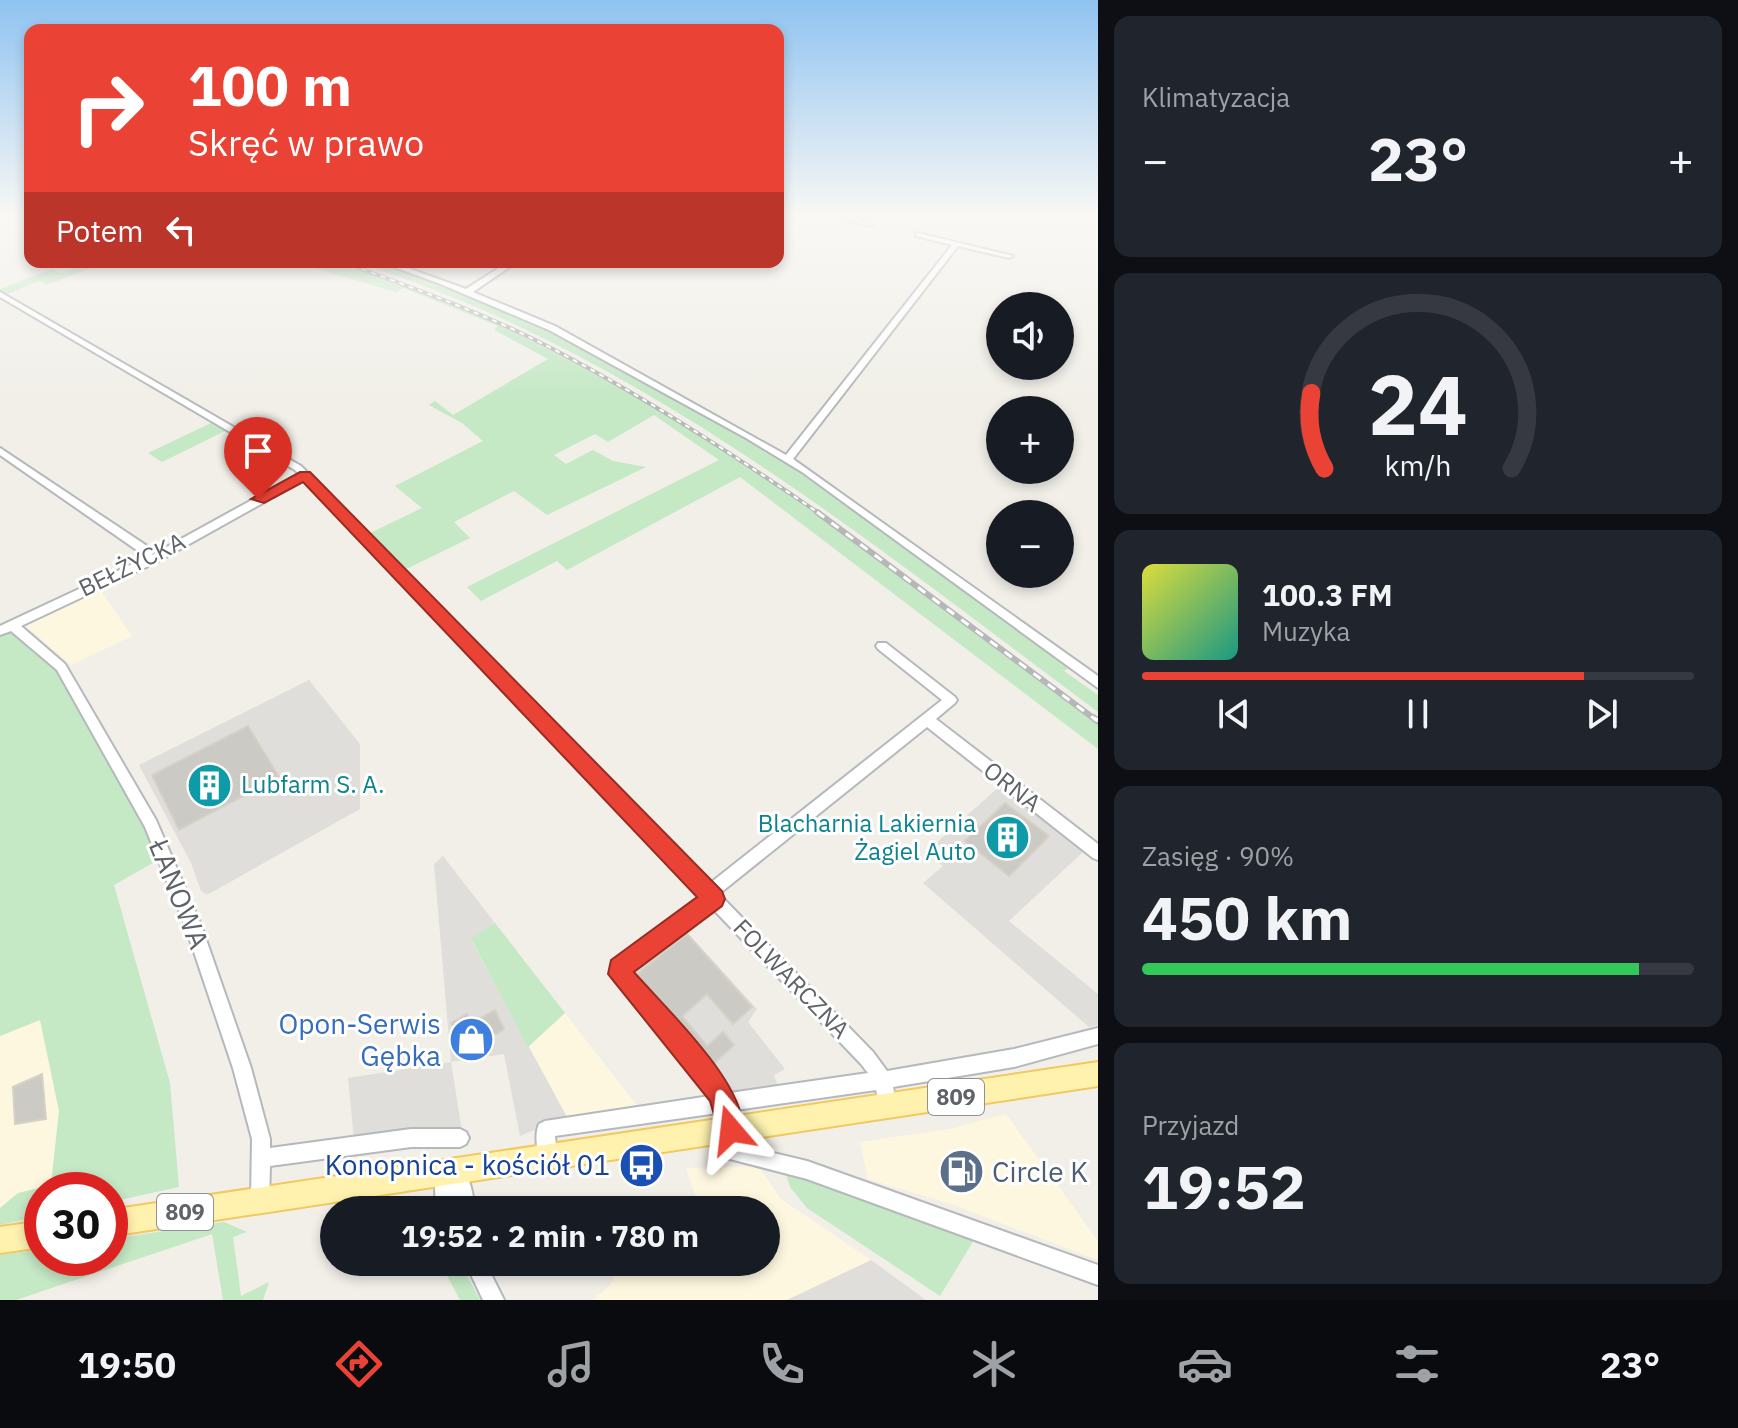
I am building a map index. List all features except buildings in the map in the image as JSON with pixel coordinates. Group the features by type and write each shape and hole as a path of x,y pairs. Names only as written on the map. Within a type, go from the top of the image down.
{"main road":[{"name":"809","path":"128,1220 1098,1074"},
{"path":"0,1240 24,1237"}],"street":[{"path":"427,278 567,336 788,459 1098,683"},
{"path":"467,292 489,278"},
{"path":"788,459 930,278"},
{"name":"FOLWARCZNA","path":"0,294 305,475 827,1015 883,1080"},
{"path":"0,451 146,551 149,561"},
{"name":"BEŁŻYCKA","path":"6,628 149,561 305,475"},
{"name":"ŁANOWA","path":"6,628 61,667 151,824 193,925 242,1068 263,1158 260,1200"},
{"path":"882,646 949,695 951,700 620,968 620,974 726,1102 732,1152 807,1170 1098,1275"},
{"name":"ORNA","path":"931,717 1098,853"},
{"path":"548,1157 545,1130 1014,1058 1098,1036"},
{"path":"883,1080 888,1107"},
{"path":"263,1158 411,1138 460,1138"},
{"path":"445,1196 450,1171 462,1184 463,1196"},
{"path":"482,1276 494,1300"}],"shaded area":[{"path":"99,588 132,636 71,665 26,626 58,606"},
{"path":"309,680 360,744 360,809 207,895 201,891 191,863 139,765"},
{"path":"1000,786 1084,851 1009,921 1098,994 1098,1025 1089,1027 923,883 943,866 926,852"},
{"path":"443,856 495,923 471,940 567,1117 520,1136 504,1054 451,1062 434,864"},
{"path":"682,927 757,1009 748,1022 785,1069 774,1075 778,1086 726,1095 624,973"},
{"path":"565,1013 639,1108 567,1117 528,1047"},
{"path":"40,1020 59,1111 52,1172 24,1172 24,1192 0,1208 0,1036"},
{"path":"451,1062 462,1131 354,1140 348,1078"},
{"path":"1006,1114 1098,1241 1098,1260 951,1204 868,1179 860,1142 949,1129"},
{"path":"758,1166 779,1196 695,1196 686,1168"},
{"path":"780,1198 871,1260 787,1300 593,1300 610,1285 614,1276 780,1276"},
{"path":"871,1260 926,1300 787,1300"}],"green space":[{"path":"29,278 66,278 47,285 39,281 5,295 0,289"},
{"path":"347,278 385,278 472,313 557,354 719,448 873,555 1098,725 1098,749 740,477 567,570 557,561 481,601 467,587 719,460 654,415 608,442 595,434 554,455 566,464 593,450 613,461 646,467 547,515 514,491 454,522 470,538 402,571 366,535 422,508 395,486 483,441 462,423 429,405 435,401 453,415 548,359 494,330 498,326 403,288 396,292"},
{"path":"397,278 425,278 521,317 681,401 780,458 1069,668 1064,671 1098,695 1098,712 923,581 745,455 653,397 557,345 458,300"},
{"path":"211,423 227,430 162,462 148,453"},
{"path":"11,630 57,670 131,801 158,860 114,885 170,1083 179,1187 128,1198 128,1172 52,1172 59,1111 40,1020 0,1036 0,635"},
{"path":"495,923 565,1013 528,1047 471,939"},
{"path":"786,1174 974,1240 940,1296 807,1208 790,1187"},
{"path":"24,1192 24,1220 0,1225 0,1208"},
{"path":"224,1222 247,1232 233,1237 241,1296 269,1282 263,1300 223,1300 212,1234 128,1262 128,1236"},
{"path":"24,1252 24,1276 87,1276 16,1300 0,1300 0,1255"},
{"path":"447,1276 467,1276 480,1300 460,1300"}],"railway":[{"path":"386,278 474,312 551,348 688,427 817,512"},
{"path":"817,512 1096,720"},
{"path":"1094,718 1098,721"}],"place":[{"name":"Lubfarm S. A.","path":"210,785"},
{"name":"Blacharnia Lakiernia Żagiel Auto","path":"1007,838"},
{"name":"Opon-Serwis Gębka","path":"472,1040"},
{"name":"Konopnica - kościół 01","path":"641,1165"},
{"name":"Circle K","path":"961,1172"}],"route":[{"path":"258,499 305,475 714,899 620,968 620,974 719,1092 726,1102 731,1130"}]}
